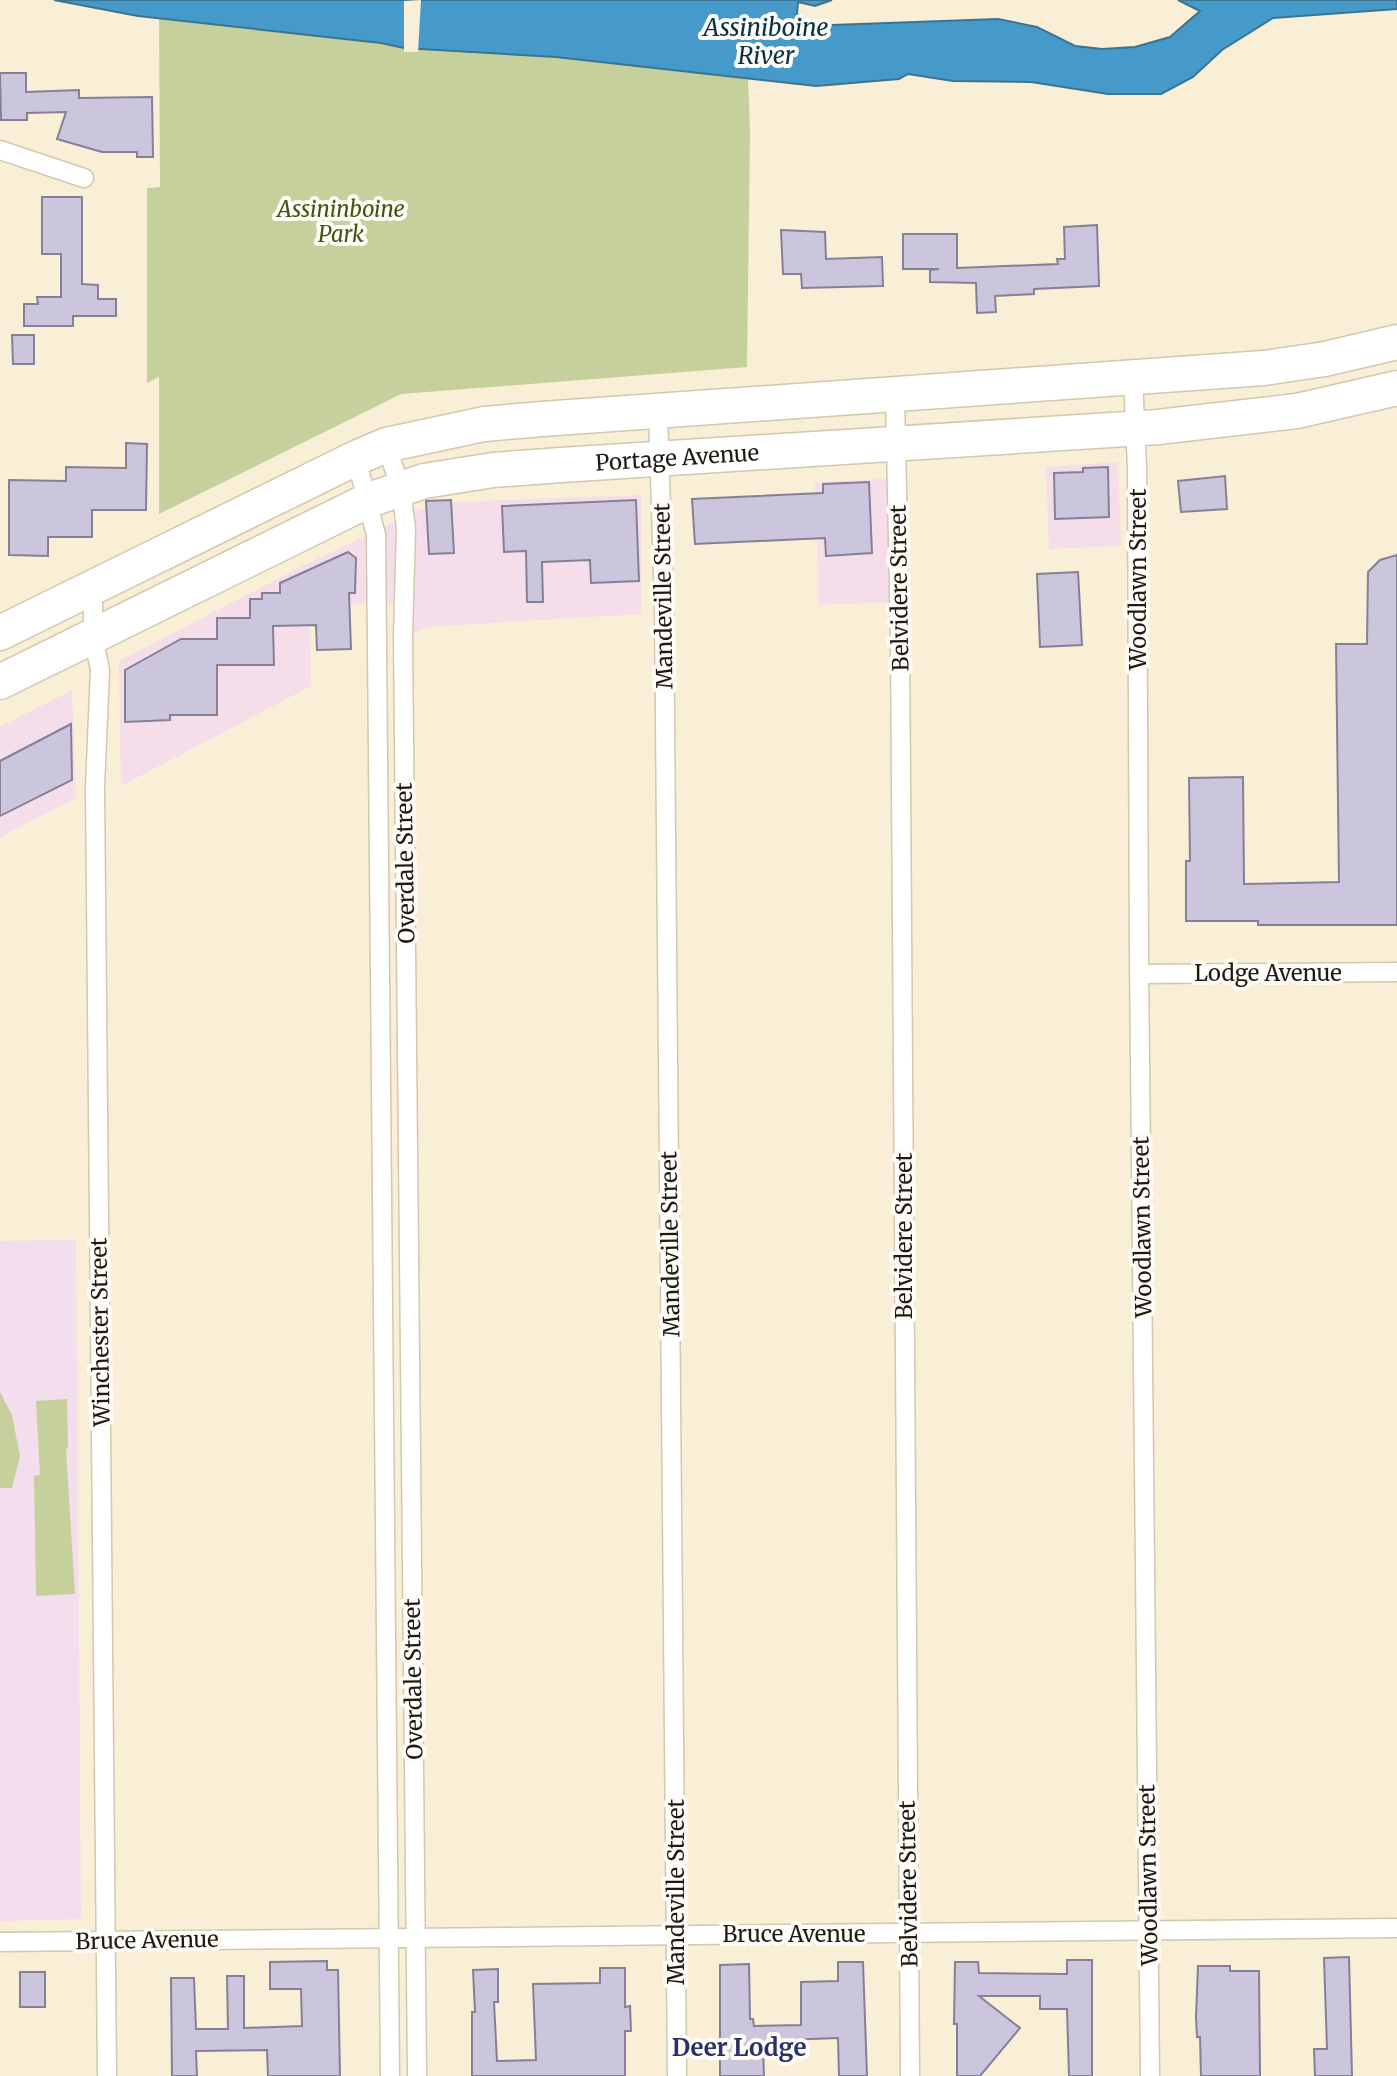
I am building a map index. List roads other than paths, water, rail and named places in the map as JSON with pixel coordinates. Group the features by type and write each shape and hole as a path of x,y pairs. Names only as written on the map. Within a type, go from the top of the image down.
{"highway":[{"path":"0,633 371,452 484,424 1293,364 1397,342"},
{"name":"Portage Avenue","path":"0,682 369,500 424,481 493,470 1136,428 1297,411 1397,388"}],"street":[{"path":"0,150 84,178"},
{"name":"Woodlawn Street","path":"1133,378 1136,428 1150,2076"},
{"name":"Belvidere Street","path":"895,395 910,2076"},
{"name":"Mandeville Street","path":"658,412 677,2076"},
{"name":"Overdale Street","path":"371,452 401,489 406,528 403,637 417,2076"},
{"name":"Overdale Street","path":"371,452 369,500 376,535 390,2076"},
{"name":"Winchester Street","path":"93,588 93,636 100,670 95,787 107,2076"},
{"name":"Lodge Avenue","path":"1139,974 1397,972"},
{"path":"382,1283 409,1283"},
{"name":"Bruce Avenue","path":"0,1942 1397,1928"}],"water":[{"name":"Assiniboine River","path":"54,0 832,0 815,6 798,2 797,14 810,23 832,25 998,19 1037,27 1075,46 1102,49 1135,47 1170,37 1200,11 1178,0 1397,0 1397,9 1273,18 1222,50 1193,77 1161,94 1108,94 1031,82 953,81 908,74 899,79 816,86 556,57 404,48 138,16"}],"district":[{"name":"Deer Lodge","path":"739,2047"}],"park label":[{"name":"Assininboine Park","path":"341,222"}]}
